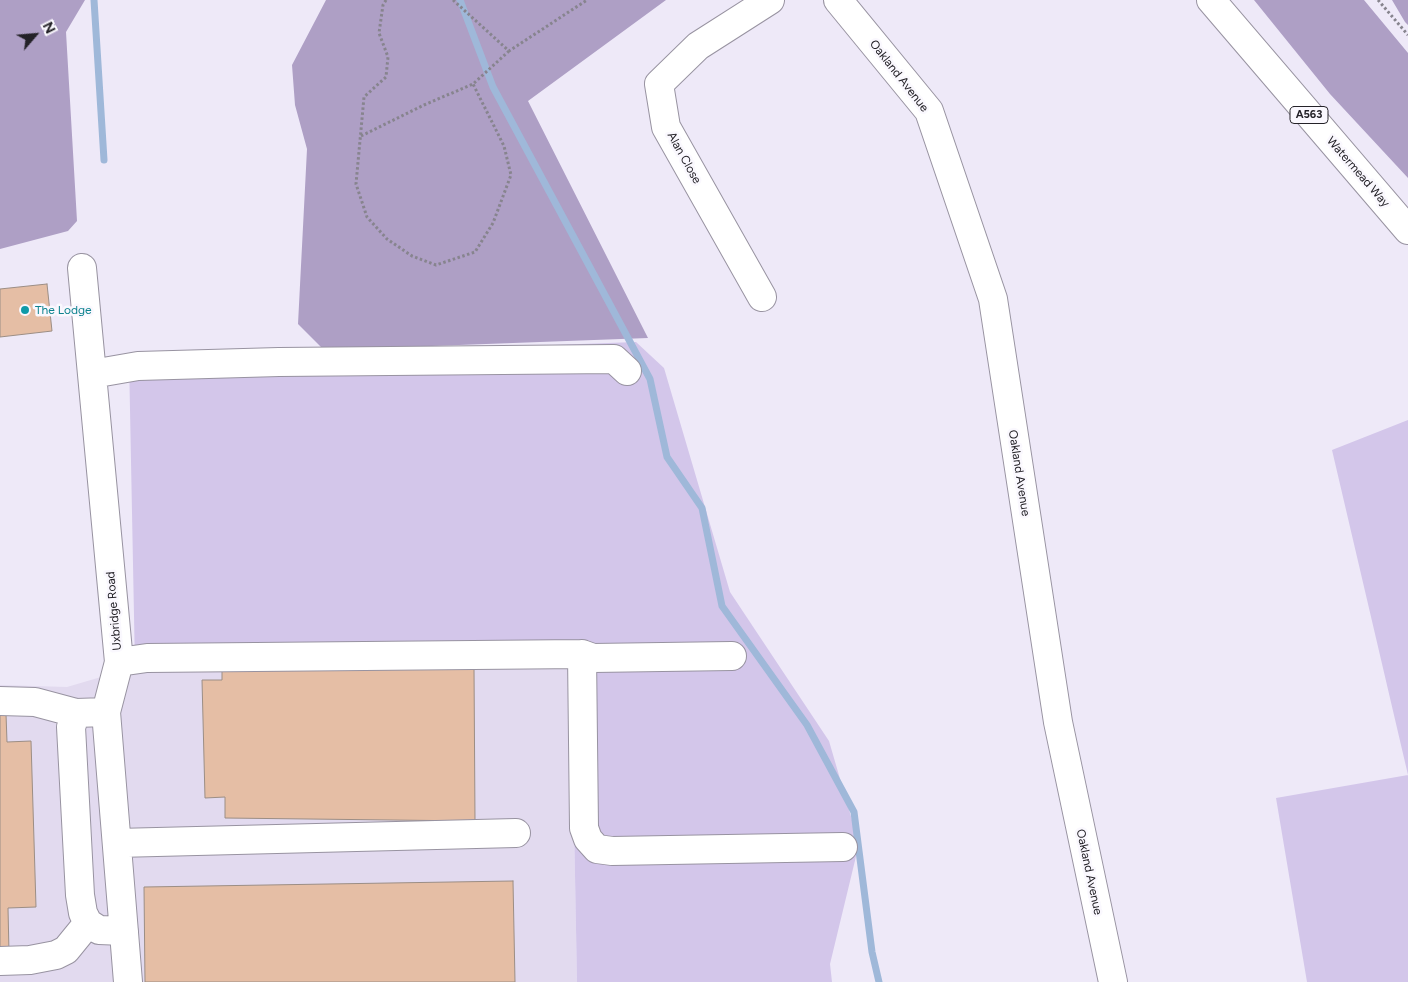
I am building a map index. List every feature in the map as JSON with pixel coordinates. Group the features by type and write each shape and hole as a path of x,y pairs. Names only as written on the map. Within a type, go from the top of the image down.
{"main road":[{"name":"Alan Close","path":"762,297 666,127 659,84 698,46 770,0"},
{"name":"Oakland Avenue","path":"838,0 929,111 992,299 1058,722 1113,982"},
{"name":"Watermead Way","path":"1211,0 1408,230"},
{"name":"Uxbridge Road","path":"82,268 119,662 106,712 128,982"},
{"path":"92,374 138,366 279,362 605,360 614,360 627,371"},
{"path":"119,662 147,658 582,654 593,658 732,656"},
{"path":"582,654 584,828 588,839 597,849 612,851 843,847"},
{"path":"0,701 35,702 76,714 106,712"},
{"path":"76,714 71,728 71,737 80,895 83,913 88,923 99,930 124,931"},
{"path":"117,843 516,833"},
{"path":"0,961 30,960 56,955 66,950 88,923"}],"path":[{"path":"386,0 383,5 379,33 388,57 386,77 364,97 356,184 367,217 387,239 412,256 436,265 475,252 493,223 510,175 504,146 473,84"},
{"path":"453,0 509,51"},
{"path":"360,136 473,84 509,51 587,0"},
{"path":"1378,0 1408,35"}],"shaded area":[{"path":"0,0 85,0 66,32 77,221 68,231 0,249"},
{"path":"326,0 666,0 528,101 648,338 324,350 298,324 307,149 295,105 292,65"},
{"path":"1254,0 1364,0 1408,53 1408,178 1330,94"},
{"path":"1392,0 1408,0 1408,25 1405,22"},
{"path":"636,342 664,368 730,592 829,741 859,844 830,964 832,982 577,982 571,662 135,667 129,358 275,355"},
{"path":"1408,420 1408,775 1332,450"},
{"path":"571,662 577,982 0,982 0,685 67,687 135,667"},
{"path":"1408,775 1408,982 1307,982 1276,798"}],"building":[{"name":"The Lodge","path":"47,284 52,331 0,337 0,289"},
{"path":"474,666 475,821 225,818 225,797 205,798 202,680 222,680 222,668"},
{"path":"0,714 6,714 7,742 31,741 36,907 8,908 9,953 0,953"},
{"path":"513,881 515,982 145,982 144,887"}],"waterway":[{"path":"94,0 104,160"},
{"path":"460,0 493,87 650,379 667,457 702,508 722,606 807,725 854,812 872,952 879,982"}],"place":[{"name":"The Lodge","path":"25,310"}]}
